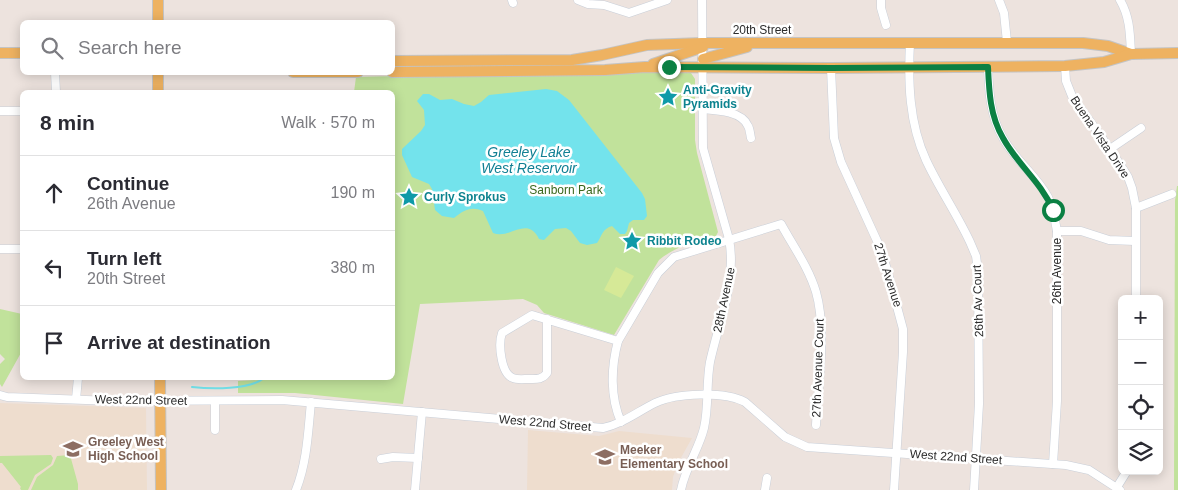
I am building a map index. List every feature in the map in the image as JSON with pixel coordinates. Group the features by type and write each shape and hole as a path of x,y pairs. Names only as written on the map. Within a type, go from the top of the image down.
{"main road":[{"path":"158,0 158,20"},
{"path":"703,63 741,48 755,47 764,42"},
{"name":"20th Street","path":"395,61 572,60 647,45 764,42 1095,44 1131,54"},
{"path":"645,67 702,45"},
{"path":"0,52 20,53"},
{"name":"20th Street","path":"395,72 605,70 703,63 831,68 1065,66 1104,62 1131,54 1178,53"},
{"path":"158,75 158,90"},
{"path":"160,380 161,490"}],"street":[{"path":"578,0 588,4 604,4 630,13 667,0"},
{"name":"28th Avenue","path":"681,490 687,466 703,430 710,360 732,274 729,240 703,148 702,0"},
{"path":"881,0 881,8 886,25"},
{"path":"998,0 1004,13 1007,42"},
{"path":"1120,0 1129,20 1131,54"},
{"name":"26th Av Court","path":"910,42 911,107 915,129 926,160 961,223 976,256 979,289 979,404 974,490"},
{"name":"Buena Vista Drive","path":"1065,66 1066,81 1072,96 1110,148 1128,177 1132,188 1136,208 1136,295"},
{"name":"26th Avenue","path":"988,67 989,95 997,125 1009,147 1047,196 1053,210 1057,231 1057,401 1053,464"},
{"name":"27th Avenue","path":"831,68 834,138 841,162 878,242 897,302 903,329 904,352 894,490"},
{"path":"55,75 56,90"},
{"path":"703,110 720,110 738,116 747,123 750,138"},
{"path":"0,111 20,111"},
{"path":"1110,148 1141,128"},
{"path":"1136,208 1172,194"},
{"name":"27th Avenue Court","path":"729,240 781,224 807,272 815,290 821,322 816,425"},
{"path":"1057,231 1080,231 1109,240 1135,241"},
{"path":"621,422 615,404 613,386 618,341 658,273 677,256 729,240"},
{"path":"0,249 20,249"},
{"path":"547,320 547,373 539,379 511,378 507,374 500,356 500,339 505,331 532,315 618,341"},
{"path":"76,399 78,380"},
{"name":"West 22nd Street","path":"0,395 7,397 112,401 282,400 593,428 609,427 668,398 724,396 739,399 754,408 785,437 806,447 1079,467 1089,470 1118,489"},
{"path":"215,400 215,430"},
{"path":"296,490 306,458 311,402"},
{"path":"415,490 422,412"},
{"path":"381,460 393,457 418,458"},
{"path":"1118,489 1125,475"},
{"path":"765,490 767,478"}],"shaded area":[{"name":"Greeley West High School","path":"0,403 146,408 147,490 0,490"},
{"name":"Meeker Elementary School","path":"528,430 599,436 619,431 692,438 678,463 673,477 672,490 527,490"}],"green space":[{"name":"Sanborn Park","path":"645,70 691,73 695,79 695,140 697,153 718,232 716,236 679,248 659,260 614,335 544,313 537,305 523,299 420,304 403,404 295,393 238,393 238,381 395,380 395,90 354,90 356,77"},
{"path":"1177,186 1178,490 1174,490 1175,201"},
{"path":"616,267 634,276 621,298 604,290"},
{"path":"0,309 20,314 20,355 2,387 0,384 0,364 5,359 0,354"},
{"path":"51,455 53,458 51,464 35,475 28,490 21,490 21,487 2,463 0,463 0,456"},
{"path":"70,455 78,490 31,490 37,477 53,465 57,456"}],"water":[{"name":"Greeley Lake West Reservoir","path":"546,89 557,91 569,100 642,193 645,199 647,216 644,220 633,220 629,223 625,234 620,234 612,226 604,231 597,243 587,245 580,243 571,231 566,228 555,229 544,240 539,239 529,229 524,228 506,234 493,233 483,211 468,210 454,218 442,216 435,210 432,189 429,184 412,177 402,155 402,149 425,125 424,110 417,101 423,94 429,94 440,100 452,99 474,106 489,95"}],"waterway":[{"path":"192,387 240,387 261,380"}],"place":[{"name":"Anti-Gravity Pyramids","path":"668,97"},
{"name":"Curly Sprokus","path":"409,197"},
{"name":"Ribbit Rodeo","path":"632,241"},
{"name":"Greeley West High School","path":"73,449"},
{"name":"Meeker Elementary School","path":"605,457"}],"route":[{"path":"669,67 988,67 989,95 1002,137 1038,183 1047,196 1053,210"}]}
